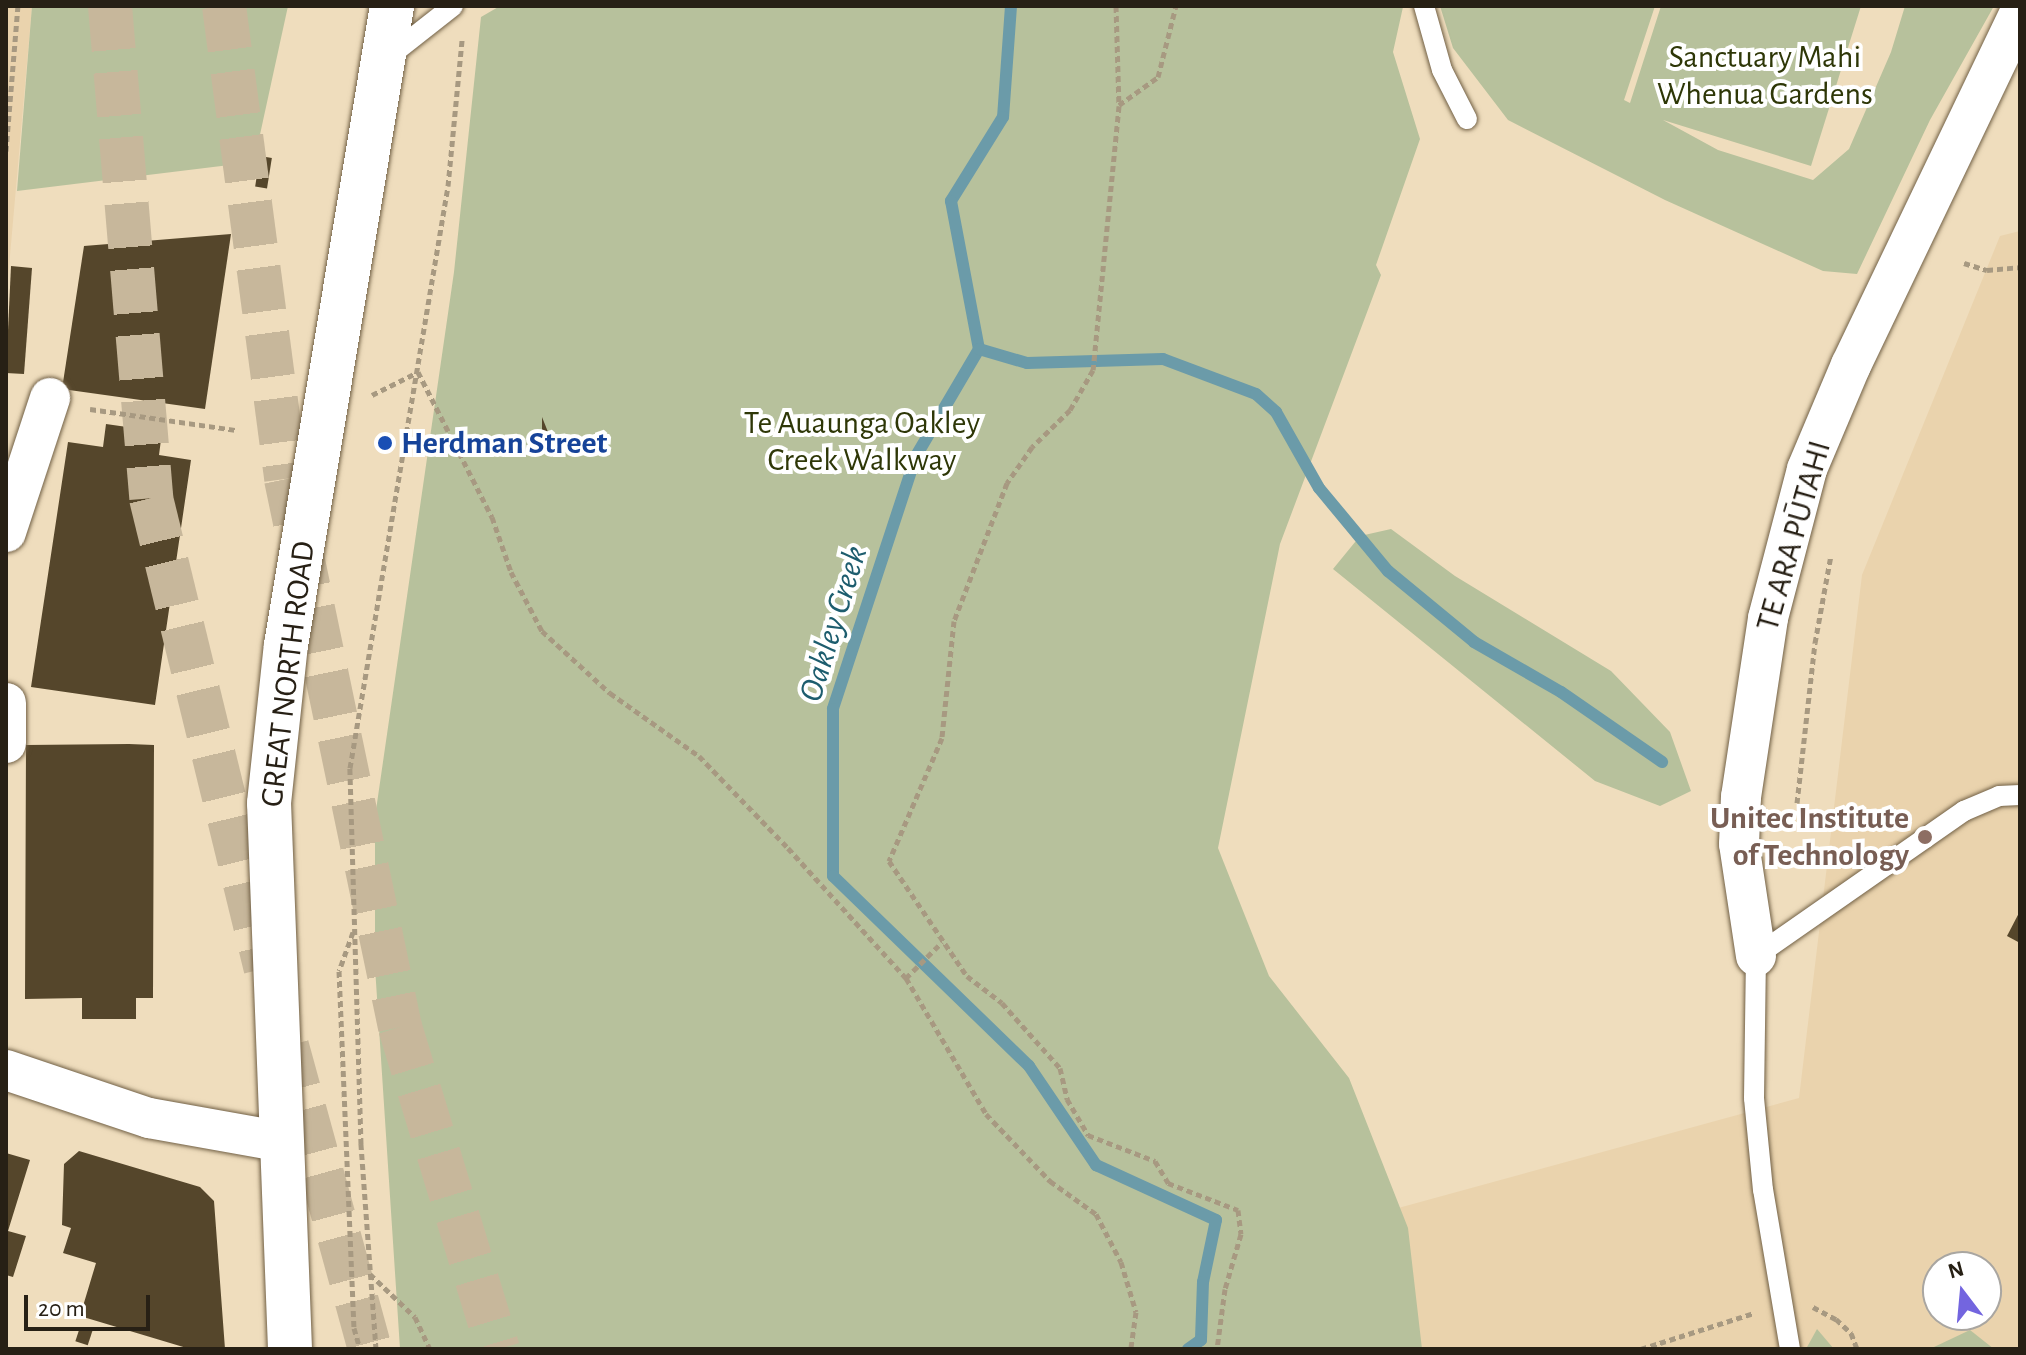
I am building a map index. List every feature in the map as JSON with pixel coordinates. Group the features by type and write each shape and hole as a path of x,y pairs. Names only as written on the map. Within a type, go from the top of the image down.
{"main road":[{"name":"GREAT NORTH ROAD","path":"290,1349 267,867 277,704 392,6"}],"street":[{"name":"TE ARA PŪTAHI","path":"1756,956 1739,844 1741,797 1768,618 1807,469 2020,13"},
{"path":"6,532 50,398"},
{"path":"6,703 6,743"},
{"path":"6,1070 149,1118 278,1141"}],"lane":[{"path":"382,61 453,6"},
{"path":"1424,6 1442,70 1467,119"},
{"path":"1790,1349 1763,1190 1754,1098 1756,956 1964,811 1999,796 2020,795"}],"path":[{"path":"6,151 18,6"},
{"path":"1116,6 1119,106 1093,332 1093,370 1070,410 1032,447 1007,483 954,621 942,738 889,861 967,976 1002,1003 1060,1068 1067,1099 1088,1135 1155,1161 1168,1183 1238,1210 1241,1234 1225,1289 1217,1349"},
{"path":"1119,106 1158,77 1176,6"},
{"path":"376,1349 370,1274 350,768 448,186 463,29"},
{"path":"1964,263 1987,270 2020,267"},
{"path":"418,372 492,517 511,572 542,631 610,693 699,756 906,978 986,1114 1050,1181 1096,1214 1121,1262 1136,1312 1131,1349"},
{"path":"50,398 82,408 236,430"},
{"path":"1797,803 1815,643 1831,553"},
{"path":"355,927 339,971 354,1328 360,1349"},
{"path":"906,978 942,942"},
{"path":"370,1274 415,1317 430,1349"},
{"path":"1798,1302 1836,1319 1851,1333 1857,1349"},
{"path":"1641,1349 1738,1317"}],"shaded area":[{"path":"6,6 32,6 6,301"},
{"name":"Unitec Institute of Technology","path":"2020,231 2020,1349 1415,1349 1391,1210 1799,1098 1862,575 2000,236"}],"green space":[{"path":"32,6 288,6 254,162 17,191"},
{"name":"Te Auaunga Oakley Creek Walkway","path":"500,6 1403,7 1393,52 1420,139 1376,265 1381,275 1280,544 1218,848 1269,976 1349,1078 1408,1228 1422,1349 400,1349 375,967 375,817 454,272 481,17"},
{"name":"Sanctuary Mahi Whenua Gardens","path":"1440,6 1655,6 1624,100 1630,103 1661,6 1861,6 1811,166 1663,120 1718,150 1813,180 1849,149 1891,52 1905,6 1994,6 1930,120 1857,274 1823,271 1665,200 1508,120 1453,48"},
{"path":"1391,529 1455,576 1611,671 1670,732 1691,791 1660,806 1595,781 1333,569 1360,536"},
{"path":"1817,1329 1834,1349 1806,1349"},
{"path":"1971,1331 1994,1349 1934,1349"}],"building":[{"path":"260,156 272,158 267,188 255,187"},
{"path":"231,234 205,409 62,389 84,246"},
{"path":"11,266 32,268 24,374 6,373"},
{"path":"542,417 548,432 529,442 542,433"},
{"path":"106,424 162,432 159,455 191,460 155,705 31,687 68,442 103,447"},
{"path":"26,745 154,745 153,998 136,998 136,1019 82,1019 82,998 25,999"},
{"path":"2020,911 2020,943 2007,936"},
{"path":"79,1151 200,1187 214,1201 225,1349 190,1349 80,1316 96,1263 63,1253 71,1228 62,1225 64,1164"},
{"path":"6,1153 30,1160 8,1231 26,1236 13,1277 6,1275"},
{"path":"80,1327 92,1331 88,1345 75,1341"}],"waterway":[{"name":"Oakley Creek","path":"1011,6 1003,117 951,201 979,349 916,456 833,709 833,876 1029,1066 1096,1165 1216,1220 1203,1282 1201,1340 1188,1349"},
{"path":"979,349 1027,363 1163,359 1256,394 1276,412 1319,488 1388,571 1474,642 1561,692 1662,762"}],"tunnel":[{"path":"110,6 151,498 266,968"},
{"path":"224,6 286,479 400,1027 498,1349"},
{"path":"287,1046 370,1349"}],"place":[{"name":"Herdman Street","path":"385,443"},
{"name":"Unitec Institute of Technology","path":"1925,837"}]}
